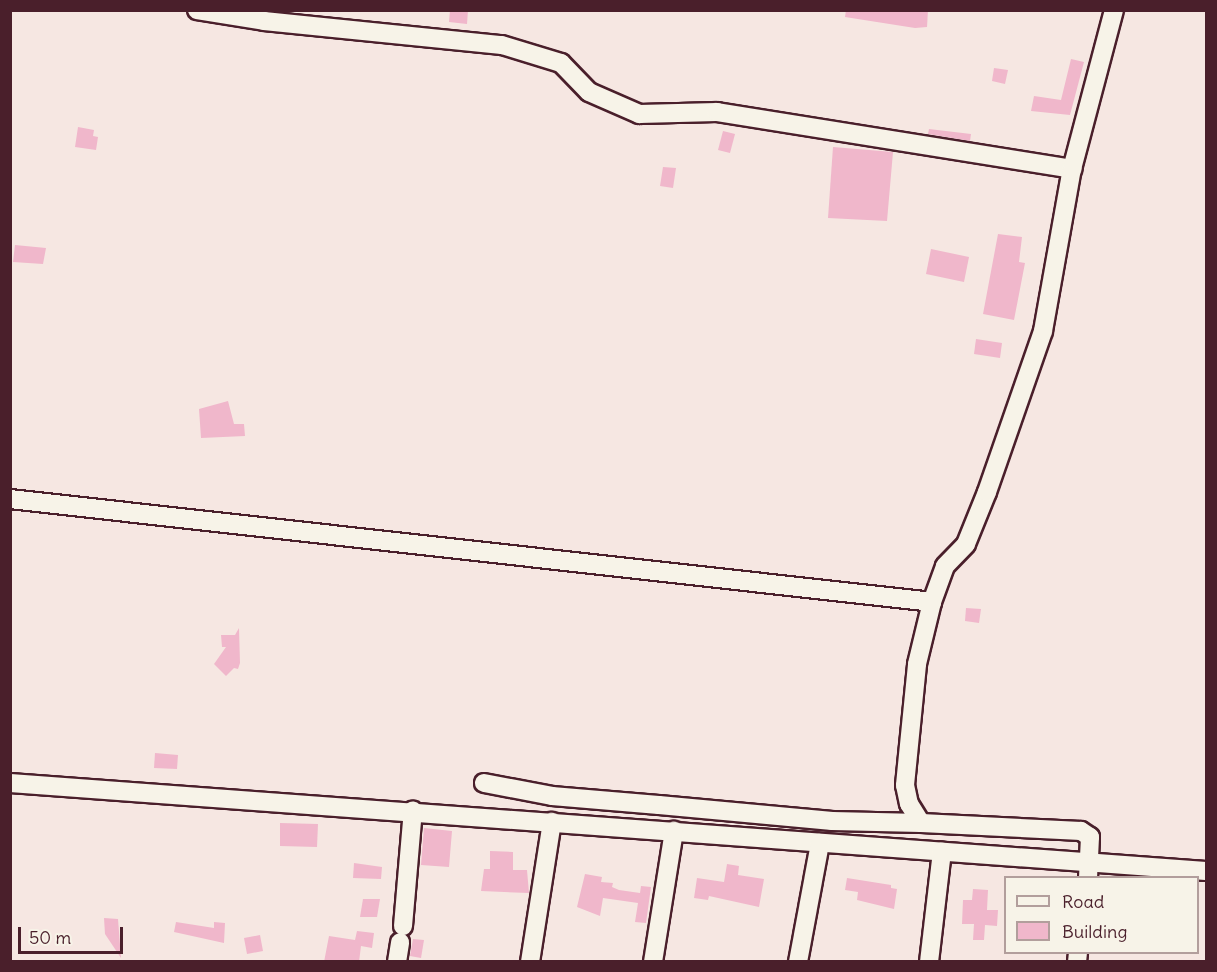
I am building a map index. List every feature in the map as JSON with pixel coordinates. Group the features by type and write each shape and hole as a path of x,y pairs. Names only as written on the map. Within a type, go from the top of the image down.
{"street":[{"path":"197,10 264,21 502,45 561,63 589,92 639,114 717,112 1072,169"},
{"path":"921,823 909,804 905,785 907,736 917,664 932,602 945,566 966,544 1015,418 1043,331 1072,169 1114,10"},
{"path":"10,499 932,602"},
{"path":"10,783 413,810 942,852 1089,870 1206,871"},
{"path":"484,783 552,795 832,821 1080,831 1090,837 1089,870"},
{"path":"397,962 402,934 413,810"},
{"path":"530,962 552,822"},
{"path":"653,962 674,831"},
{"path":"798,962 820,843"},
{"path":"929,962 942,852"}],"building":[{"path":"450,10 468,10 467,24 449,22"},
{"path":"846,10 928,10 927,27 915,28 845,17"},
{"path":"1071,59 1084,62 1070,115 1031,111 1034,96 1061,100"},
{"path":"994,68 1008,70 1005,84 992,81"},
{"path":"78,127 94,130 93,136 98,137 96,150 75,147"},
{"path":"929,129 971,134 970,141 928,134"},
{"path":"723,131 735,134 730,153 718,150"},
{"path":"833,147 893,152 887,221 828,218"},
{"path":"663,167 676,168 673,188 660,186"},
{"path":"998,234 1022,237 1019,262 1025,263 1014,320 983,314"},
{"path":"15,245 46,248 43,264 13,262"},
{"path":"931,249 969,257 964,282 926,274"},
{"path":"976,339 1002,343 1000,358 974,354"},
{"path":"228,401 234,424 244,424 245,436 201,438 199,409"},
{"path":"966,608 981,609 979,623 965,621"},
{"path":"239,628 240,663 238,669 234,668 226,676 214,664 226,647 222,647 221,635 235,635"},
{"path":"155,753 178,755 177,769 154,768"},
{"path":"280,823 318,824 317,847 280,846"},
{"path":"424,828 452,831 449,867 421,865"},
{"path":"490,851 513,852 513,870 527,870 529,893 481,891 484,869 490,869"},
{"path":"354,863 382,867 381,879 353,878"},
{"path":"727,864 739,866 738,875 764,879 759,907 709,896 708,900 694,898 697,878 724,882"},
{"path":"585,874 602,877 601,882 613,883 612,887 619,890 640,893 641,886 651,887 646,923 635,922 638,903 603,898 600,916 577,907"},
{"path":"847,878 891,885 891,888 897,889 894,909 857,900 858,892 845,890"},
{"path":"973,889 988,890 987,910 998,910 997,926 985,925 984,940 973,940 974,924 962,924 963,900 972,900"},
{"path":"363,899 380,899 377,917 360,917"},
{"path":"104,918 118,919 121,958 105,934"},
{"path":"176,922 214,928 214,922 225,923 224,943 174,932"},
{"path":"357,931 374,933 372,948 361,946 359,962 324,962 329,936 355,940"},
{"path":"260,935 263,951 247,954 244,938"},
{"path":"413,939 424,940 421,958 410,956"}]}
